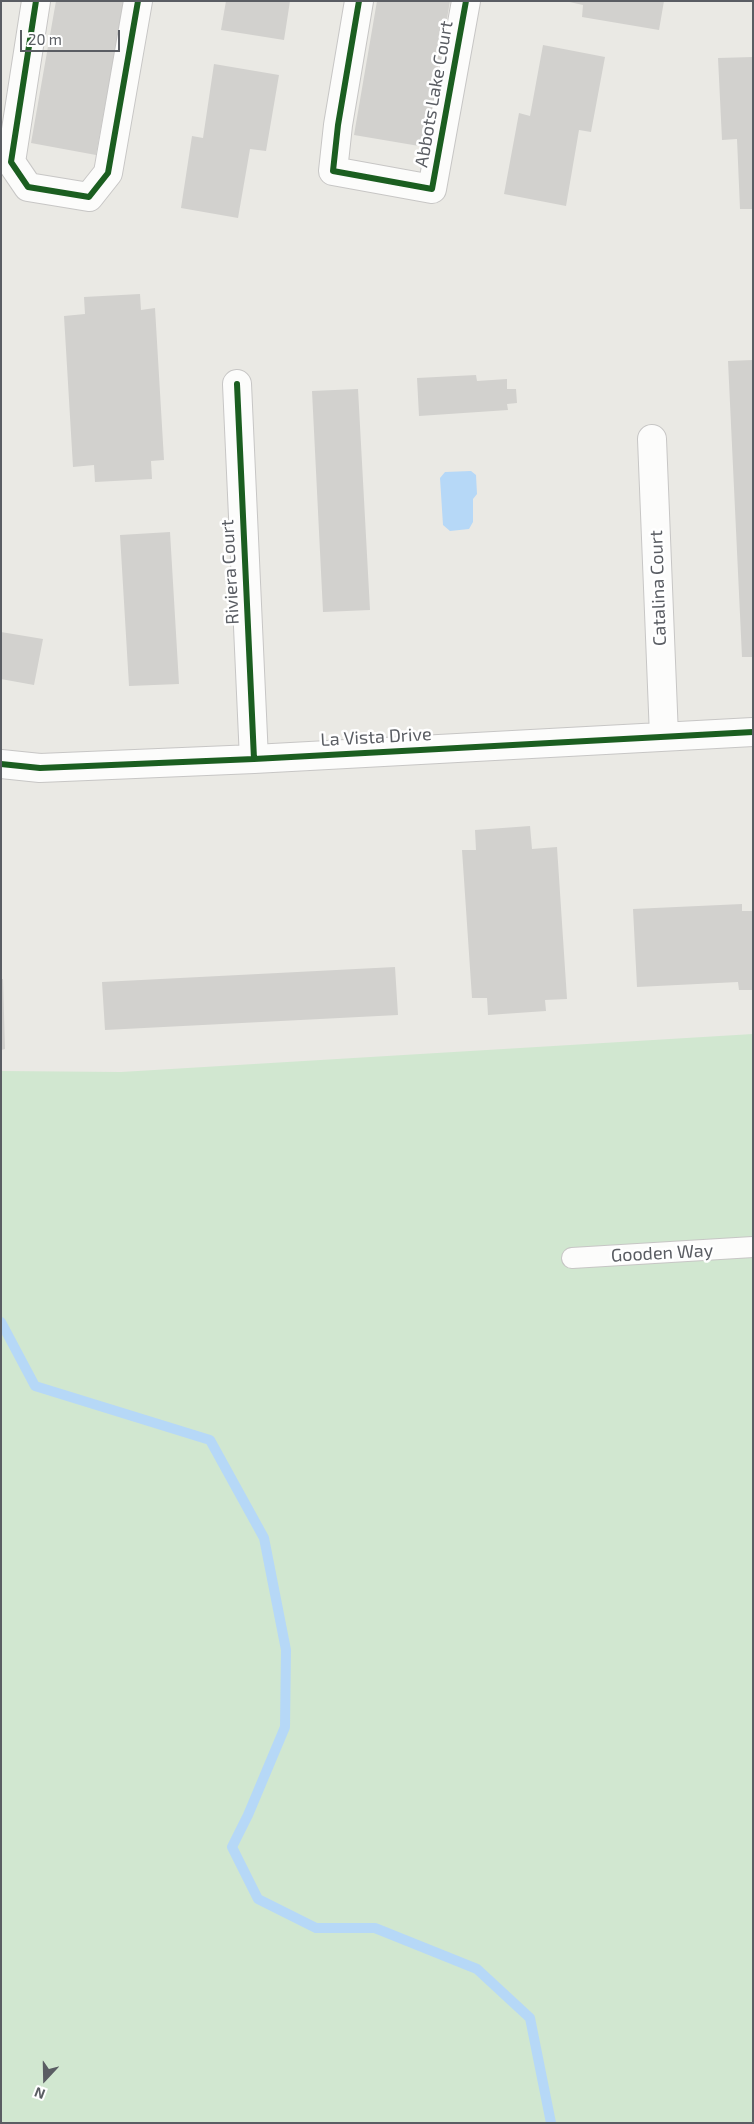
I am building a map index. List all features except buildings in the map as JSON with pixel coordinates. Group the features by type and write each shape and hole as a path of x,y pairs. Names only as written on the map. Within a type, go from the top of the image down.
{"street":[{"path":"36,1 11,162 28,187 90,197 108,174 138,1"},
{"name":"Abbots Lake Court","path":"360,1 338,125 333,171 432,189 466,1"},
{"name":"Riviera Court","path":"237,384 254,759"},
{"name":"Catalina Court","path":"652,439 664,736"},
{"name":"La Vista Drive","path":"1,764 40,768 254,759 753,732"}],"lane":[{"name":"Gooden Way","path":"572,1258 753,1247"}],"green space":[{"path":"753,1034 753,2123 1,2123 1,1071 121,1072"}],"water":[{"path":"471,471 476,475 477,494 473,499 473,522 469,529 450,531 443,525 440,478 445,472"}],"waterway":[{"path":"1,1322 35,1386 210,1440 264,1538 286,1650 285,1727 248,1815 232,1847 258,1899 316,1928 375,1928 477,1969 530,2018 551,2123"}],"cycle path":[{"path":"36,1 11,162 28,187 89,197 108,173 138,1"},
{"path":"359,1 338,125 333,171 432,189 466,1"},
{"path":"237,384 254,759"},
{"path":"1,764 40,768 254,759 753,732"}]}
